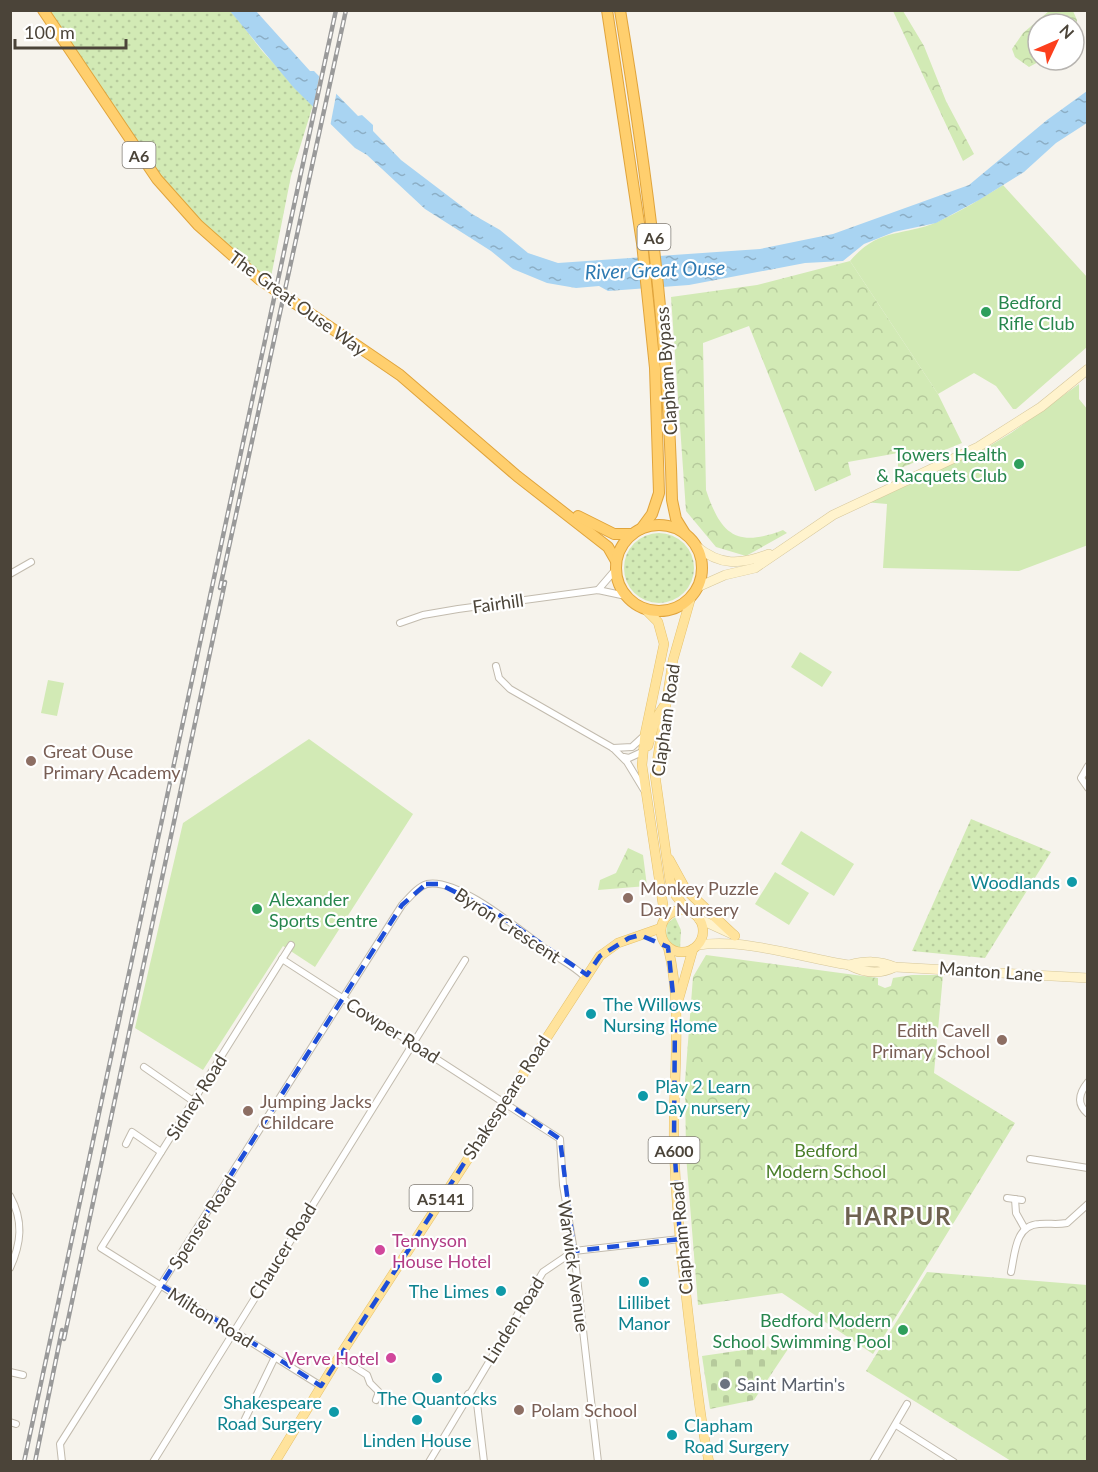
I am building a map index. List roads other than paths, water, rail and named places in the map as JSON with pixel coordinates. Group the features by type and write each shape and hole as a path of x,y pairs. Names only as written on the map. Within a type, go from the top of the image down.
{"highway":[{"name":"The Great Ouse Way","path":"43,10 157,179 198,225 259,279 399,375 608,548 616,565"},
{"name":"Clapham Bypass","path":"607,10 642,243 655,368 659,493 652,514 641,529"},
{"name":"Clapham Bypass","path":"620,10 654,240 668,373 672,500 676,519 684,532"},
{"name":"The Great Ouse Way","path":"550,501 603,530 614,534 631,534"},
{"path":"666,526 684,532 696,546 702,570 698,586 691,597 669,610 644,608 626,596 618,582 616,565 624,542 631,534 641,529 666,526"}],"main road":[{"name":"Clapham Road","path":"688,911 674,891 655,776 664,705 681,624 691,597"},
{"name":"Clapham Road","path":"644,608 658,622 664,644 642,752 644,790 665,918"},
{"path":"642,752 649,745 656,718 664,705"},
{"path":"667,854 686,891 735,936"},
{"path":"661,928 665,918 675,911 688,911 699,919"},
{"name":"A600","path":"696,947 703,934 699,919"},
{"name":"A600","path":"661,928 666,945"},
{"name":"Shakespeare Road","path":"275,1461 504,1100 600,956 618,943 661,928"},
{"path":"640,935 682,952 696,947"},
{"name":"Clapham Road","path":"666,945 673,971 674,1142 680,1239 699,1408 709,1461"},
{"name":"Clapham Road","path":"675,1013 696,947"}],"street":[{"path":"698,586 725,574 755,568 779,549 856,503 984,443 1041,406 1088,369"},
{"path":"696,546 710,557 729,562 748,561 779,549"},
{"path":"10,574 31,562"},
{"path":"598,590 616,565"},
{"name":"Fairhill","path":"400,623 423,615 458,609 598,590 626,596"},
{"path":"496,666 499,678 510,689 613,748 622,756 644,790"},
{"path":"613,748 632,747 645,734"},
{"path":"622,756 629,758 642,752"},
{"path":"1088,766 1081,778 1088,788"},
{"name":"Byron Crescent","path":"344,1000 402,905 426,884 439,884 456,890 492,910 585,977"},
{"name":"Manton Lane","path":"699,919 754,946"},
{"name":"Manton Lane","path":"696,947 719,944 754,946 849,964 864,961 885,963 895,967 1088,978"},
{"name":"Sidney Road","path":"101,1248 291,945"},
{"name":"Cowper Road","path":"282,959 504,1100"},
{"name":"Chaucer Road","path":"153,1461 232,1330 465,960"},
{"name":"Spenser Road","path":"62,1461 60,1444 344,1000"},
{"path":"144,1067 193,1101"},
{"path":"1088,1082 1080,1096 1079,1104 1088,1114"},
{"name":"Warwick Avenue","path":"504,1100 560,1139 563,1185 574,1251 598,1461"},
{"path":"126,1144 132,1132 161,1152"},
{"path":"1040,1160 1043,1152"},
{"path":"1030,1159 1088,1168"},
{"path":"10,1196 20,1226 19,1245 10,1268"},
{"path":"1007,1198 1019,1200 1016,1213 1025,1229"},
{"path":"1011,1272 1017,1240 1025,1229 1038,1223 1067,1223 1088,1204"},
{"name":"Linden Road","path":"429,1461 543,1272 574,1251 680,1239"},
{"name":"Milton Road","path":"101,1248 321,1386"},
{"path":"245,1419 275,1357"},
{"path":"339,1357 367,1375 370,1383 379,1392 376,1400"},
{"path":"10,1372 23,1374"},
{"path":"468,1394 477,1402 484,1461"},
{"path":"873,1461 907,1404"},
{"path":"896,1425 954,1461"}],"water":[{"name":"River Great Ouse","path":"230,11 256,11 310,71 314,71 358,116 362,115 373,125 373,131 401,160 472,214 500,230 528,253 558,263 760,249 833,234 969,185 1047,120 1087,91 1087,123 1056,143 1024,172 979,200 936,223 894,232 864,244 843,261 805,263 689,285 608,291 599,286 576,288 547,283 513,269 491,251 425,209 367,155 355,148 294,88"}],"railway":[{"path":"24,1462 336,10"},
{"path":"220,588 346,10"},
{"path":"64,1339 225,582"},
{"path":"35,1462 62,1330"}],"place":[{"name":"Bedford Rifle Club","path":"986,312"},
{"name":"Towers Health & Racquets Club","path":"1019,464"},
{"name":"Great Ouse Primary Academy","path":"31,761"},
{"name":"Woodlands","path":"1072,882"},
{"name":"Monkey Puzzle Day Nursery","path":"628,898"},
{"name":"Alexander Sports Centre","path":"257,909"},
{"name":"The Willows Nursing Home","path":"591,1014"},
{"name":"Edith Cavell Primary School","path":"1002,1040"},
{"name":"Play 2 Learn Day nursery","path":"643,1096"},
{"name":"Jumping Jacks Childcare","path":"248,1111"},
{"name":"Tennyson House Hotel","path":"380,1250"},
{"name":"Lillibet Manor","path":"644,1282"},
{"name":"The Limes","path":"501,1291"},
{"name":"Bedford Modern School Swimming Pool","path":"903,1330"},
{"name":"Verve Hotel","path":"391,1358"},
{"name":"The Quantocks","path":"437,1378"},
{"name":"Saint Martin's","path":"725,1384"},
{"name":"Polam School","path":"519,1410"},
{"name":"Shakespeare Road Surgery","path":"334,1412"},
{"name":"Linden House","path":"417,1420"},
{"name":"Clapham Road Surgery","path":"672,1435"}],"district":[{"name":"HARPUR","path":"898,1215"}],"park label":[{"name":"Bedford Modern School","path":"826,1160"}]}
